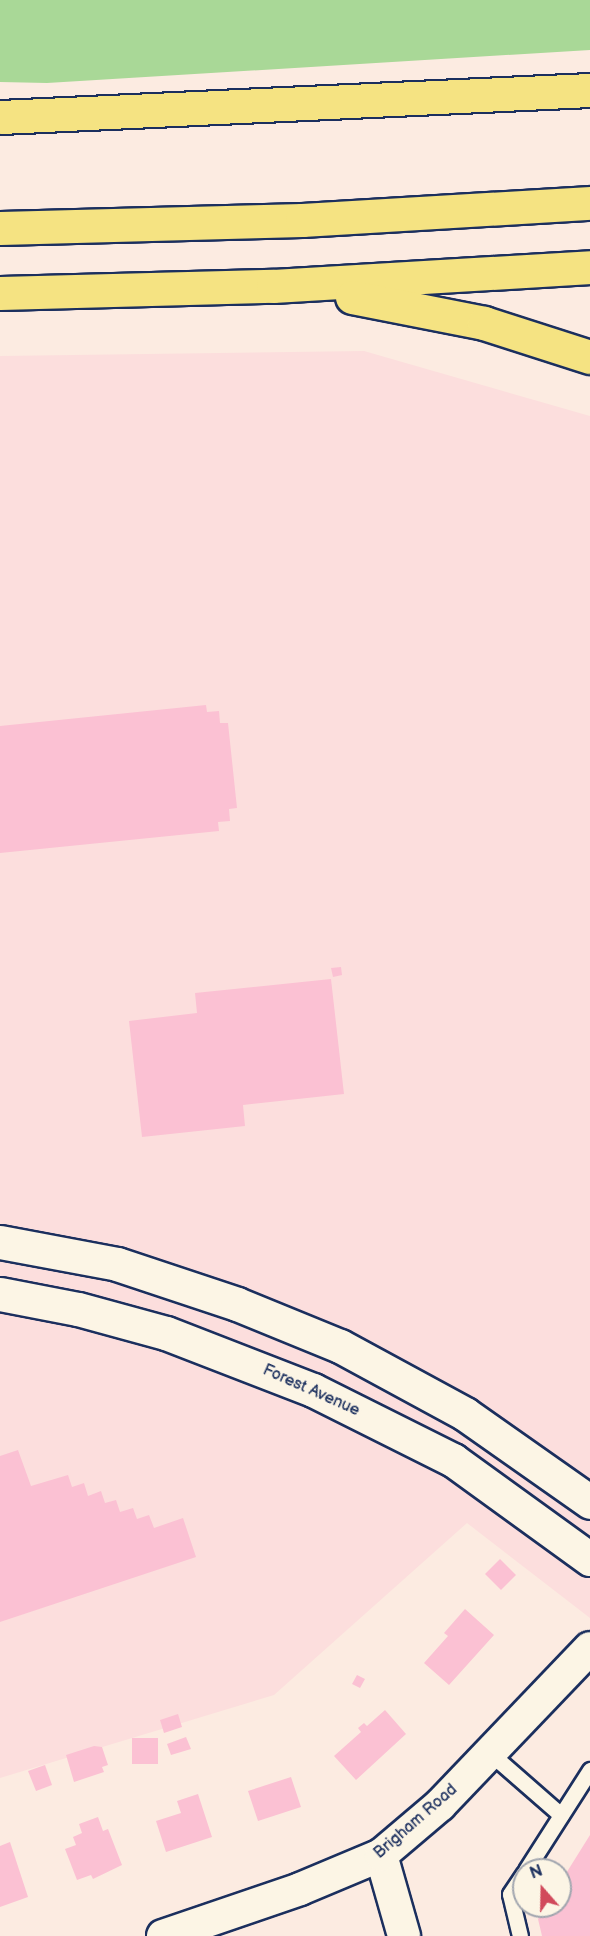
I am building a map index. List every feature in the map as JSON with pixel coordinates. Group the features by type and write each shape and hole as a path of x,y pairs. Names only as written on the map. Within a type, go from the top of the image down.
{"highway":[{"path":"0,117 446,100 590,90"},
{"path":"0,228 302,220 590,203"},
{"path":"0,293 273,286 590,267"},
{"path":"273,286 426,310 484,323 590,357"}],"main road":[{"path":"0,1242 129,1268 227,1300 340,1346 465,1414 590,1502"},
{"name":"Forest Avenue","path":"0,1294 78,1309 166,1333 313,1390 453,1460 590,1559"}],"street":[{"name":"Brigham Road","path":"163,1936 300,1889 381,1855 440,1805 590,1648"},
{"path":"381,1855 404,1936"}],"lane":[{"path":"490,1753 561,1815"},
{"path":"533,1858 590,1770"},
{"path":"516,1918 520,1936"}],"shaded area":[{"path":"364,351 590,416 590,1618 467,1523 274,1695 0,1778 0,356"}],"green space":[{"path":"0,0 590,0 590,50 47,83 0,82"}],"building":[{"path":"206,705 207,712 219,711 220,723 228,723 237,808 229,809 230,821 218,822 219,831 0,853 0,726"},
{"path":"341,967 342,975 333,977 331,968"},
{"path":"331,979 344,1094 243,1105 245,1126 142,1137 129,1021 197,1013 195,993"},
{"path":"18,1450 31,1486 68,1475 72,1487 84,1483 88,1496 101,1491 105,1503 116,1500 120,1512 133,1508 137,1519 149,1515 154,1528 183,1518 196,1557 0,1622 0,1456"},
{"path":"500,1559 516,1575 501,1590 485,1574"},
{"path":"465,1609 494,1635 449,1685 424,1663 448,1636 444,1633"},
{"path":"357,1675 365,1679 360,1688 352,1684"},
{"path":"385,1710 406,1734 356,1780 334,1756 361,1732 358,1728 364,1723 367,1726"},
{"path":"178,1714 182,1727 164,1733 160,1720"},
{"path":"186,1737 191,1749 171,1755 167,1744"},
{"path":"132,1738 158,1738 158,1764 132,1764"},
{"path":"94,1746 102,1747 108,1765 102,1767 104,1772 74,1782 66,1755"},
{"path":"45,1765 52,1785 36,1791 28,1771"},
{"path":"291,1777 301,1807 258,1821 248,1791"},
{"path":"198,1794 212,1837 166,1852 156,1821 181,1813 177,1801"},
{"path":"98,1817 103,1831 108,1829 122,1865 93,1879 91,1875 77,1880 65,1849 76,1845 73,1837 82,1833 79,1824"},
{"path":"590,1835 590,1936 542,1936 539,1918 572,1918 572,1864"},
{"path":"10,1842 28,1897 0,1907 0,1846"}]}
